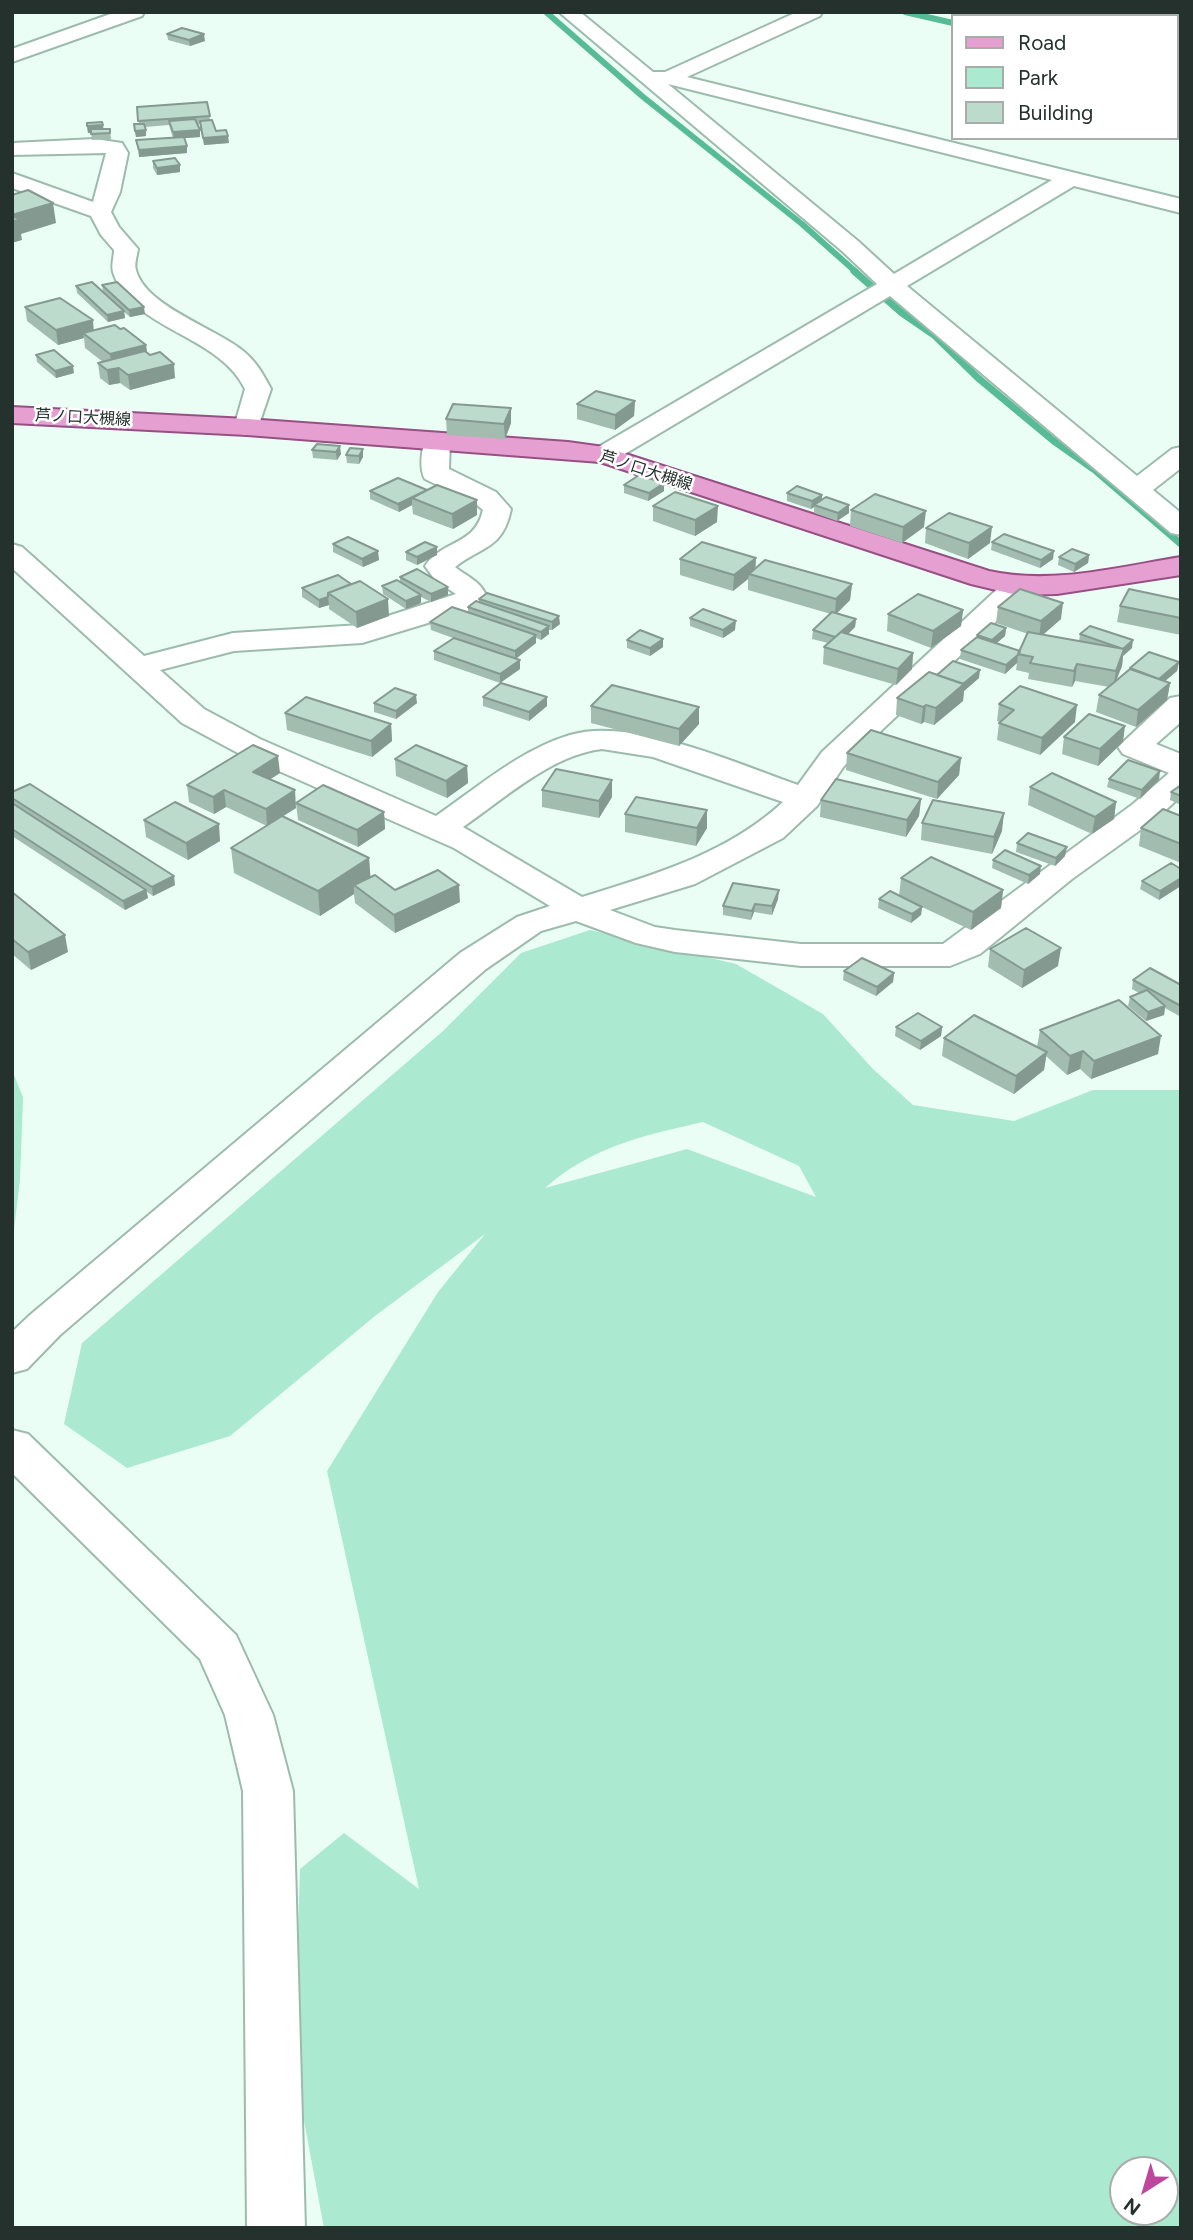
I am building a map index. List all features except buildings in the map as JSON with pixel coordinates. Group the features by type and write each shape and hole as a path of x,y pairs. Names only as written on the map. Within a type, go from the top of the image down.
{"main road":[{"name":"芦ノ口大槻線","path":"12,415 247,427 604,455 968,574 1017,586 1057,585 1181,566"}],"street":[{"path":"12,56 135,12"},
{"path":"568,12 659,78 892,285 1181,527"},
{"path":"659,78 813,12"},
{"path":"659,78 1181,206"},
{"path":"12,149 95,145 114,148 117,153 109,192 100,212"},
{"path":"604,455 1072,178"},
{"path":"12,180 100,212 109,230 126,249 123,268 135,292 146,302 218,345 250,372 258,389 247,427"},
{"path":"138,667 233,642 362,635 464,603 471,595 470,591 445,574 439,566 452,555 480,544 496,519 497,509 486,498 435,473 437,442"},
{"path":"1137,489 1181,455"},
{"path":"12,553 193,716 249,746 466,841 580,910 648,936 702,945 801,955 950,955 967,946 1060,872 1145,811 1181,779"},
{"path":"12,1358 45,1325 473,961 529,924 683,877 771,831 805,799 833,759 1017,586"},
{"path":"1181,705 1134,747 1181,765"},
{"path":"439,828 545,758 567,747 600,739 654,747 805,799"},
{"path":"12,1446 179,1606 219,1648 249,1715 268,1791 276,2228"}],"green space":[{"path":"590,930 736,964 823,1014 873,1069 913,1105 1014,1121 1093,1090 1181,1090 1181,2228 324,2228 294,2067 300,1869 344,1833 419,1889 327,1471 438,1292 485,1234 375,1316 230,1436 127,1468 64,1424 82,1343 443,1031 521,953","holes":["703,1122 799,1166 816,1197 687,1149 545,1188 581,1162 620,1144"]},
{"path":"12,1070 23,1097 20,1179 12,1247"}],"waterway":[{"path":"546,12 642,96 802,224 856,272"},
{"path":"905,12 951,23"},
{"path":"854,271 902,313 934,335 978,378 1055,442 1096,471 1181,544"}]}
